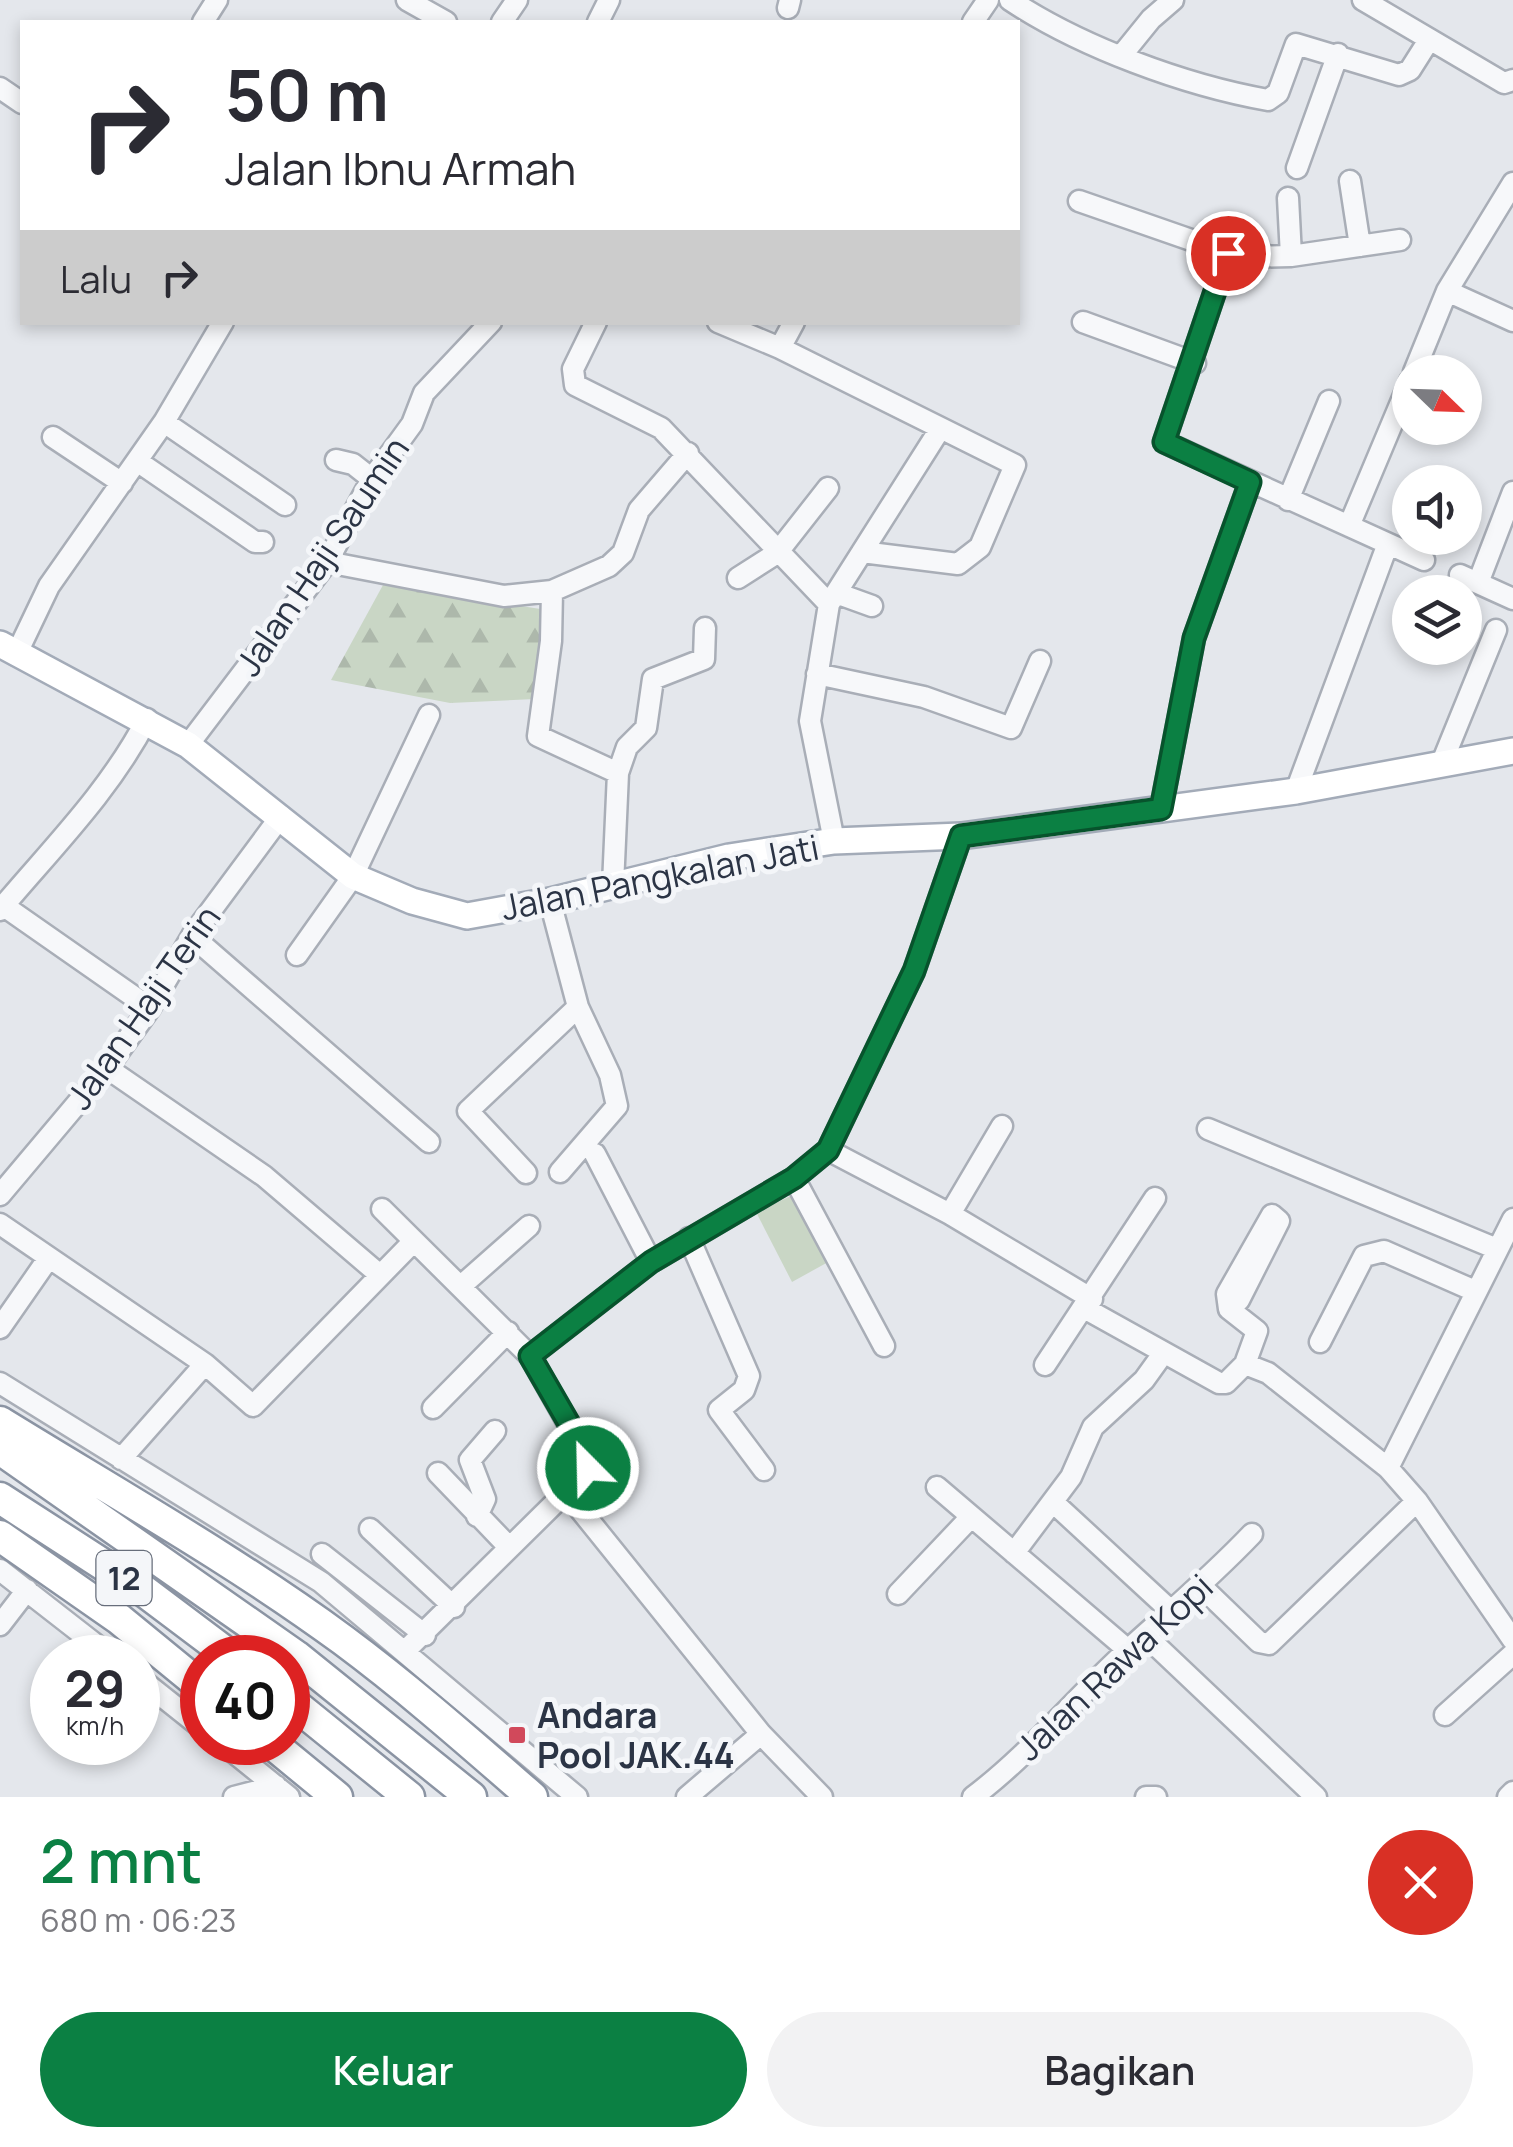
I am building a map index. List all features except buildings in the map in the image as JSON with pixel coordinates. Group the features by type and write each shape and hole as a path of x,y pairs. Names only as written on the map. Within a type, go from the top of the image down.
{"highway":[{"path":"0,1422 239,1569 343,1640 436,1713 532,1797"},
{"name":"12","path":"0,1449 296,1656 471,1797"},
{"name":"12","path":"0,1498 144,1591 202,1635"},
{"path":"0,1536 119,1619 180,1669"},
{"path":"310,1717 409,1797"},
{"path":"298,1765 336,1797"}],"main road":[{"name":"Jalan Pangkalan Jati","path":"8,649 188,744 353,876 412,901 468,916 550,901 730,857 834,841 961,836 1296,791 1513,752"}],"street":[{"path":"407,0 432,19"},
{"path":"1010,0 1036,18 1121,56 1268,100 1278,93 1296,44 1399,75 1410,70 1429,40"},
{"path":"1121,56 1151,19 1173,0"},
{"path":"1363,0 1504,83 1513,80"},
{"path":"1297,168 1338,54"},
{"path":"1350,181 1360,246"},
{"path":"1421,355 1448,291 1513,183"},
{"path":"1288,198 1291,256"},
{"path":"1079,201 1228,253 1291,256 1400,240"},
{"path":"1228,253 1194,363 1164,442 1424,560"},
{"path":"1448,291 1513,321"},
{"path":"1083,322 1194,363"},
{"path":"8,649 164,422 221,325"},
{"name":"Jalan Haji Saumin","path":"188,744 326,562 372,479 412,424 424,393 488,325"},
{"path":"595,325 573,369 575,385 661,428 777,553 833,598 872,606"},
{"path":"725,325 780,348 1015,465 980,548 958,564 862,552"},
{"path":"780,348 792,325"},
{"path":"1288,500 1329,401"},
{"path":"164,422 285,504"},
{"path":"1349,526 1392,424"},
{"path":"834,841 810,721 833,598 940,429"},
{"path":"53,437 122,483"},
{"path":"326,562 504,596 552,590 609,566 624,553 639,510 688,454"},
{"path":"336,460 353,464 372,479"},
{"path":"136,461 256,542 263,542"},
{"path":"1161,809 1194,638 1250,482"},
{"path":"738,578 777,553 828,488"},
{"path":"1513,492 1469,579 1513,599"},
{"path":"1296,791 1387,546"},
{"path":"552,590 551,641 538,736 618,773"},
{"path":"613,884 618,773 627,747 646,728 653,679 704,659 704,628"},
{"path":"1441,765 1496,630"},
{"path":"816,674 924,697 1011,728 1040,661"},
{"path":"297,954 353,876 429,715"},
{"path":"147,719 98,800 42,857 2,908 150,1008"},
{"name":"Jalan Haji Terin","path":"0,1195 106,1068 150,1008 192,936 281,816"},
{"path":"530,1356 651,1262 794,1178 828,1150 914,971 961,836"},
{"path":"550,901 578,1008 610,1075 617,1106 560,1172"},
{"path":"192,936 429,1142"},
{"path":"526,1173 468,1111 578,1008"},
{"path":"106,1068 264,1176 380,1274"},
{"path":"950,1214 1002,1126"},
{"path":"1208,1128 1497,1250"},
{"path":"828,1150 950,1214 1162,1355 1219,1383 1226,1383 1246,1364 1257,1332 1228,1309 1231,1302"},
{"path":"595,1154 651,1262"},
{"path":"794,1178 884,1346"},
{"path":"1045,1366 1156,1198"},
{"path":"382,1209 530,1356 589,1461 566,1492 454,1607 406,1650"},
{"path":"1388,1468 1513,1220"},
{"path":"0,1224 205,1364 253,1406 414,1241"},
{"path":"461,1286 529,1226"},
{"path":"689,1238 749,1376 744,1390 719,1410 764,1470"},
{"path":"1320,1342 1364,1256 1374,1251 1384,1251 1476,1290"},
{"path":"0,1328 48,1259"},
{"path":"432,1408 508,1332"},
{"path":"1014,1553 1054,1503 1093,1427 1144,1380 1162,1355"},
{"path":"122,1459 205,1364"},
{"path":"1246,1364 1268,1372 1388,1468 1417,1501 1513,1640"},
{"path":"0,1384 320,1582 406,1650 576,1797"},
{"path":"477,1516 485,1498 470,1460 495,1431"},
{"path":"438,1473 509,1547"},
{"path":"937,1486 1128,1650"},
{"path":"566,1492 761,1734 822,1797"},
{"path":"1202,1587 1259,1642 1269,1644 1417,1501"},
{"path":"1054,1503 1171,1610"},
{"path":"898,1594 970,1518"},
{"path":"370,1529 454,1607"},
{"name":"Jalan Rawa Kopi","path":"973,1797 1051,1728 1128,1650 1149,1639 1171,1610 1202,1587 1252,1534"},
{"path":"322,1554 425,1635"},
{"path":"0,1570 84,1635"},
{"path":"0,1625 27,1590"},
{"path":"1149,1639 1316,1797"},
{"path":"1445,1715 1513,1654"},
{"path":"160,1695 180,1710"},
{"path":"687,1797 761,1734"},
{"path":"250,1765 282,1791"},
{"path":"234,1797 282,1791"},
{"path":"1146,1797 1156,1797"}],"green space":[{"path":"383,585 547,610 535,699 450,703 331,680"},
{"path":"793,1195 830,1261 792,1282 756,1212"}],"place":[{"name":"Andara Pool JAK.44","path":"517,1735"}],"route":[{"path":"588,1468 586,1453 530,1356 651,1262 794,1178 828,1150 914,971 961,836 1161,809 1194,638 1250,482 1164,442 1194,363 1228,253"}]}
